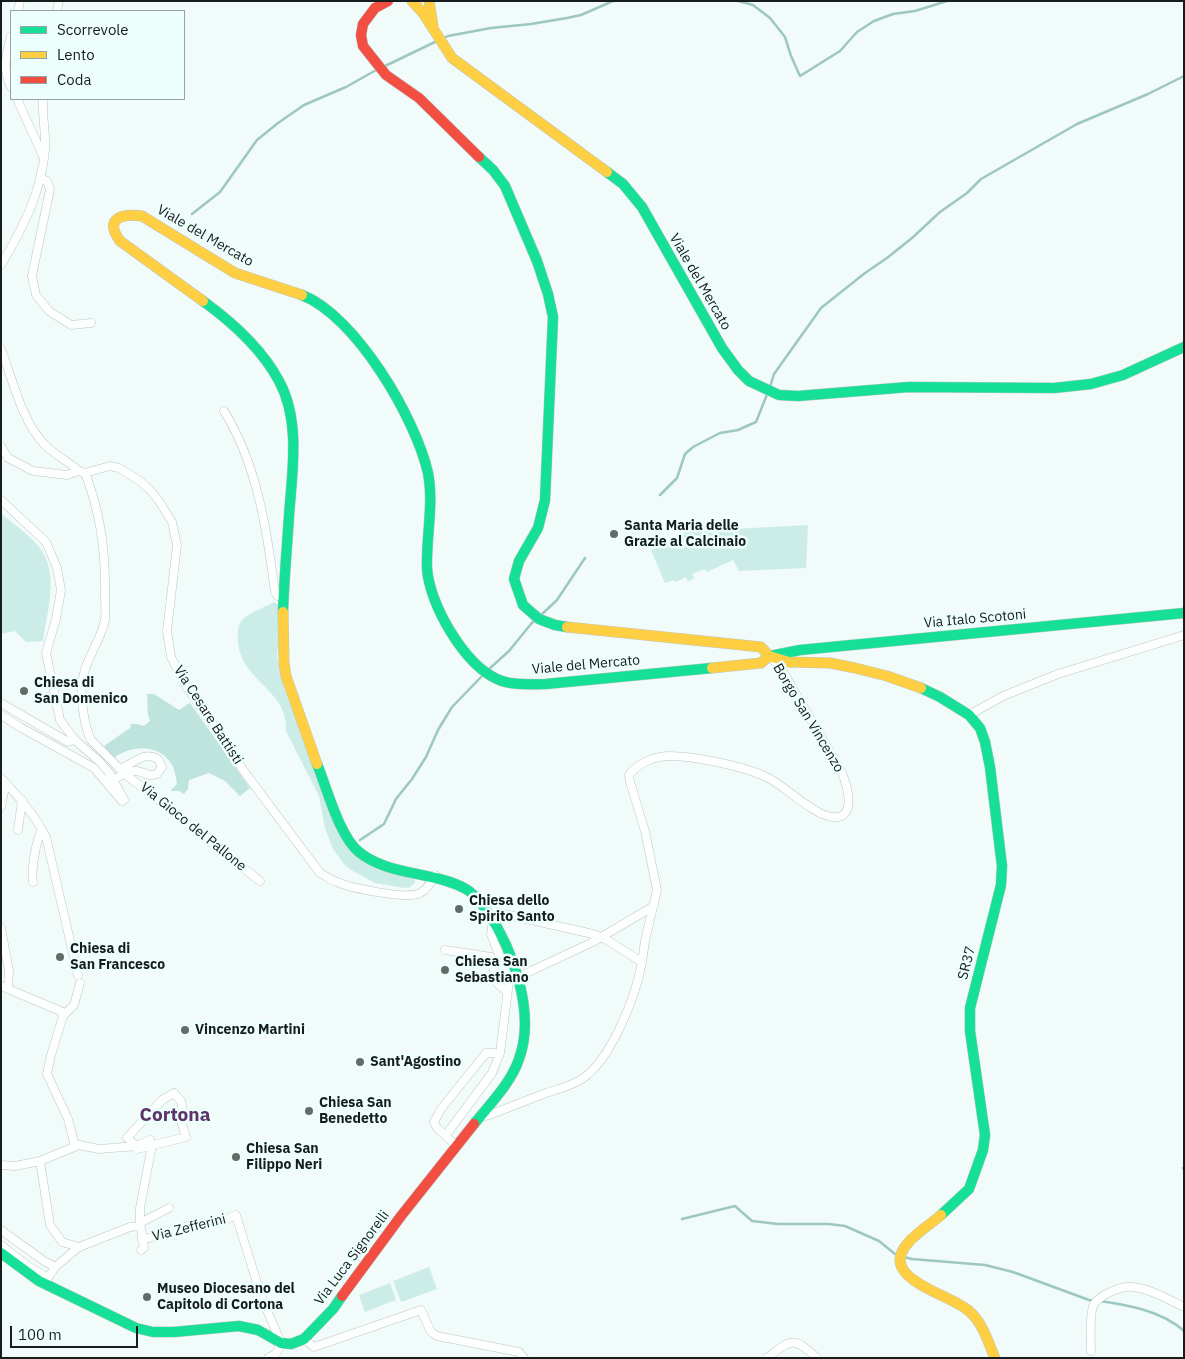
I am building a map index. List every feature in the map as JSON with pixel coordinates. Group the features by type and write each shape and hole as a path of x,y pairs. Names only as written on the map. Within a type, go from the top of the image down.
{"main road":[{"name":"Viale del Mercato","path":"388,1 375,8 369,14 361,35 363,46 386,75 419,98 493,170 510,196 537,261 548,294 553,317 545,500 538,528 516,570 514,579 523,605 539,619 555,625 750,646 761,648 769,656 761,663 546,684 517,684 487,674 462,649 445,621 429,588 427,571 431,500 428,474 416,437 391,390 366,352 339,320 316,303 294,292 234,272 142,216 124,215 116,220 113,227 115,235 120,241 234,326 270,366 280,381 286,396 292,442 292,470 284,597 284,661 289,686 320,771 348,836 358,851 375,862 435,875 466,888 474,894 494,920 509,952 518,977 524,1031 522,1052 517,1067 508,1082 456,1146"},
{"name":"Viale del Mercato","path":"412,1 423,12 443,47 452,58 623,184 642,207 722,348 738,370 749,381 762,388 779,395 798,396 909,387 1063,387 1091,384 1122,375 1184,347"},
{"path":"429,1 435,34"},
{"name":"Via Italo Scotoni","path":"769,656 800,650 1184,613"},
{"name":"SR37","path":"769,656 789,662 830,663 887,676 940,697 970,715 980,728 985,742 990,767 1002,866 997,903 970,1008 970,1031 985,1135 983,1150 969,1189 951,1207 908,1243 901,1257 901,1265 906,1275 915,1282 962,1305 971,1312 980,1323 996,1358"},
{"name":"Via Luca Signorelli","path":"304,1339 333,1310 401,1216 456,1146"},
{"path":"1,1252 39,1281 136,1328 153,1332 174,1332 239,1326 258,1330 281,1343 291,1344 304,1339"}],"street":[{"path":"10,40 5,60 10,85"},
{"path":"17,100 44,157"},
{"path":"1,265 24,226 40,178 45,150 43,100"},
{"path":"40,178 47,181 50,189 32,276 36,295 49,311 71,325 91,323"},
{"path":"1,349 26,417 35,432 59,456 82,472"},
{"path":"224,410 237,431 255,484 268,544 275,592 278,596 284,597"},
{"name":"Via Cesare Battisti","path":"1,446 8,458 33,471 67,475 110,466 119,468 131,474 150,490 166,511 172,522 177,545 167,631 171,657 186,686 246,774 320,873 338,883 363,890 411,895 419,894 425,890 435,875"},
{"name":"Via Gioco del Pallone","path":"82,472 97,507 106,584 105,620 99,640 82,677 82,694 88,734 91,740 123,771 260,881"},
{"path":"1,500 46,542 57,568 61,590 56,619 46,653 60,720 74,740 100,762 112,777 124,800 122,801 118,797 94,768 1,715"},
{"path":"970,715 1003,696 1058,674 1184,635"},
{"name":"Borgo San Vincenzo","path":"478,1118 575,1083 598,1064 624,1019 640,975 650,915 657,890 645,831 630,782 629,775 633,769 648,760 668,756 709,761 750,770 770,779 814,810 831,818 838,817 848,810 848,794 842,771 782,670 769,656"},
{"path":"1,703 68,742 74,740"},
{"path":"112,777 123,771"},
{"path":"1,779 22,800 42,830 51,854 79,979 74,1004 65,1013 51,1055 47,1074 68,1119 75,1146"},
{"path":"1,779 4,791 1,807"},
{"path":"18,830 22,800"},
{"path":"33,882 31,871 35,860 37,839 42,830"},
{"path":"518,977 601,937 654,906"},
{"path":"487,910 601,937 642,962"},
{"path":"446,1135 492,1073 500,1053 509,981 491,934 494,920"},
{"path":"1,928 10,971 5,987 65,1013"},
{"path":"445,950 491,957 497,983 507,992"},
{"path":"456,1146 437,1128 434,1122 441,1109 486,1053 500,1053"},
{"path":"137,1146 127,1138 162,1100 174,1093 181,1101 184,1117 180,1118 186,1137 152,1145"},
{"path":"1,1165 15,1166 40,1161 75,1146 82,1145 99,1149 137,1146 150,1140 152,1145 142,1196 140,1225 144,1248 141,1250"},
{"path":"40,1161 50,1225 62,1242 79,1247"},
{"path":"1,1245 35,1271 48,1278 55,1267 79,1247 130,1227 140,1225 169,1208"},
{"name":"Via Zefferini","path":"142,1240 188,1226 220,1222 236,1215 266,1308 281,1343"},
{"path":"1,1230 55,1267"},
{"path":"1091,1351 1094,1304 1107,1293 1131,1286 1165,1297 1184,1307"},
{"path":"304,1339 314,1347 421,1310 431,1332 437,1336 519,1352 524,1358"},
{"path":"268,1358 276,1354 281,1343"},
{"path":"767,1358 787,1343 800,1343 817,1358"}],"shaded area":[{"path":"1,513 35,542 45,557 49,568 51,580 49,605 43,641 26,642 15,631 1,634"},
{"path":"712,522 734,525 734,529 808,525 806,568 739,571 733,560 707,572 705,569 692,574 694,578 688,582 686,577 676,582 673,580 665,583 651,550 704,523"},
{"path":"274,602 281,606 277,657 284,687 326,799 363,861 375,867 412,876 415,883 410,887 405,888 375,883 351,870 333,849 325,828 319,796 286,731 285,716 271,693 245,663 239,650 238,632 242,621 249,615"},
{"path":"147,694 154,694 179,710 190,703 250,788 240,796 225,781 209,773 189,780 188,789 184,794 179,791 170,791 177,784 175,772 167,758 160,753 145,748 129,750 114,758 104,746 130,728 131,724 144,726 150,721"},
{"path":"429,1267 437,1289 401,1302 393,1281"},
{"path":"390,1283 396,1300 365,1312 359,1295"}],"waterway":[{"path":"442,39 448,36 491,28 531,24 581,15 613,1"},
{"path":"738,1 753,5 770,18 785,37 800,76 840,51 857,32 874,21 893,14 915,11 947,1"},
{"path":"383,67 437,41"},
{"path":"192,214 220,192 257,140 278,123 304,105 346,87 378,69"},
{"path":"770,387 774,374 821,308 912,238 940,212 967,193 981,179 1077,124 1148,94 1184,76"},
{"path":"660,495 677,478 685,454 693,447 720,433 738,430 756,422 768,392"},
{"path":"540,616 557,600 585,558"},
{"path":"488,670 509,651 535,620"},
{"path":"360,840 384,824 396,799 426,757 438,730 452,707 484,674"},
{"path":"682,1219 735,1206 752,1221 778,1224 829,1224 845,1226 879,1241 899,1255"},
{"path":"904,1257 985,1265 1013,1272 1095,1301"},
{"path":"1100,1301 1144,1310 1166,1318 1184,1331"}],"traffic: fast":[{"path":"479,157 493,170 505,186 537,261 548,294 553,317 545,500 538,528 519,561 514,579 523,605 539,619 567,627"},
{"path":"607,172 623,184 642,207 722,348 738,370 749,381 779,395 798,396 909,387 1054,388 1091,384 1123,375 1184,347"},
{"path":"302,295 322,306 343,324 362,346 381,372 411,425 428,473 430,485 427,556 429,582 441,615 461,647 472,660 497,679 521,684 546,684 712,668"},
{"path":"203,301 225,318 255,347 272,369 286,397 293,430 293,465 283,612"},
{"path":"770,656 800,650 1184,613"},
{"path":"921,688 969,715 980,728 990,767 1002,866 1001,885 970,1008 970,1031 985,1135 983,1150 969,1189 941,1215"},
{"path":"317,764 334,811 345,835 352,845 371,860 383,865 397,870 440,879 469,891 475,896 497,926 513,962 523,1002 524,1041 519,1059 511,1076 500,1093 474,1124"},
{"path":"1,1253 39,1281 136,1328 153,1332 239,1326 258,1330 281,1343 291,1344 304,1339 333,1309 342,1296"}],"traffic: slow":[{"path":"412,1 423,13 452,58 607,172"},
{"path":"429,1 433,26"},
{"path":"203,301 120,241 114,227 117,219 134,215 142,216 235,273 302,295"},
{"path":"283,612 286,676 317,764"},
{"path":"567,627 761,647 769,656 761,663 712,668"},
{"path":"769,656 789,662 830,663 855,668 887,676 921,688"},
{"path":"941,1215 908,1243 901,1256 901,1266 908,1276 920,1284 969,1311 982,1327 995,1358"}],"traffic: jam":[{"path":"388,1 375,8 363,24 361,35 363,46 386,75 419,98 479,157"},
{"path":"342,1296 401,1216 474,1124"}],"place":[{"name":"Santa Maria delle Grazie al Calcinaio","path":"614,534"},
{"name":"Chiesa di San Domenico","path":"24,691"},
{"name":"Chiesa dello Spirito Santo","path":"459,909"},
{"name":"Chiesa di San Francesco","path":"60,957"},
{"name":"Chiesa San Sebastiano","path":"445,970"},
{"name":"Vincenzo Martini","path":"185,1030"},
{"name":"Sant'Agostino","path":"360,1062"},
{"name":"Chiesa San Benedetto","path":"309,1111"},
{"name":"Chiesa San Filippo Neri","path":"236,1157"},
{"name":"Museo Diocesano del Capitolo di Cortona","path":"147,1297"}],"district":[{"name":"Cortona","path":"175,1116"}]}
